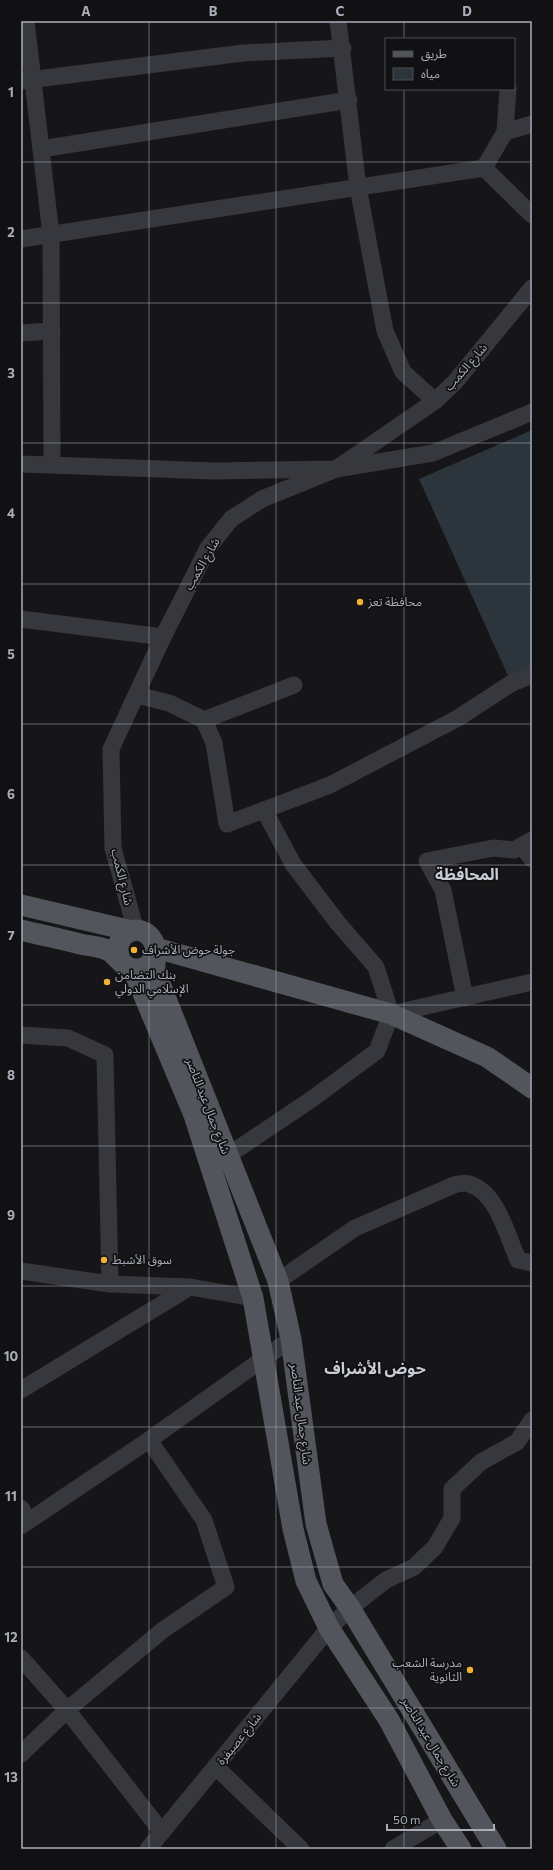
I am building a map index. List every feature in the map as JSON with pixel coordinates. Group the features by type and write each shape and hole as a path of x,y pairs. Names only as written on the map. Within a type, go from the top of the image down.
{"main road":[{"path":"21,905 134,931 145,932 150,936 155,952 153,961 143,968 130,969 123,964 117,949 118,943 126,933 134,931"},
{"name":"شارع جمال عبد الناصر","path":"21,930 106,950 133,972 137,979 194,1115 253,1298 265,1358 292,1529 306,1581 329,1628 389,1720 442,1820 461,1849"},
{"path":"155,952 391,1014 487,1057 532,1088"},
{"name":"شارع جمال عبد الناصر","path":"155,952 155,971 227,1156 278,1281 291,1339 316,1524 333,1584 350,1608 496,1849"}],"street":[{"path":"26,21 27,80 41,149 51,235 52,465"},
{"path":"338,21 343,48 358,187 385,331 403,372 435,401"},
{"path":"27,80 243,53 343,48"},
{"path":"484,168 505,132 508,90"},
{"path":"41,149 349,100"},
{"path":"505,132 532,124"},
{"path":"21,239 484,168"},
{"path":"484,168 532,215"},
{"name":"شارع الكمب","path":"134,931 114,848 111,749 163,638 208,548 231,519 262,499 336,469 435,401 455,382 532,288"},
{"path":"21,333 52,331"},
{"path":"21,464 214,471 336,469 434,453 532,412"},
{"path":"21,619 163,638"},
{"path":"137,695 169,703 204,720 214,743 227,824 330,785 458,718 512,683 532,674"},
{"path":"204,720 294,685"},
{"path":"227,1156 312,1098 377,1051 391,1014 376,967 337,922 293,864 264,810"},
{"path":"466,998 443,890 427,862 493,848 514,850 527,843 532,859"},
{"path":"391,1014 532,982"},
{"path":"21,1035 68,1038 105,1054 110,1284"},
{"path":"278,1281 355,1228 454,1185 468,1183 478,1188 493,1202 518,1260 532,1263"},
{"path":"21,1271 110,1284 190,1287 253,1298"},
{"path":"21,1390 190,1287"},
{"path":"23,1518 149,1440 291,1339"},
{"name":"شارع عصيفرة","path":"148,1849 329,1628 350,1608 386,1580 414,1567 435,1547 452,1518 452,1489 481,1462 517,1442 532,1420"},
{"path":"21,1754 67,1710 163,1630 226,1587 204,1520 149,1440"},
{"path":"21,1658 67,1710 162,1832"},
{"path":"216,1767 300,1849"},
{"path":"393,1849 442,1820"}],"water":[{"path":"532,430 532,670 510,680 419,479"}],"place":[{"name":"محافظة تعز","path":"360,602"},
{"name":"جولة حوض الأشراف","path":"134,950"},
{"name":"بنك التضامن الإسلامي الدولي","path":"107,982"},
{"name":"سوق الأشبط","path":"104,1260"},
{"name":"مدرسة الشعب الثانوية","path":"470,1670"}],"district":[{"name":"المحافظة","path":"467,874"},
{"name":"حوض الأشراف","path":"375,1368"}]}
